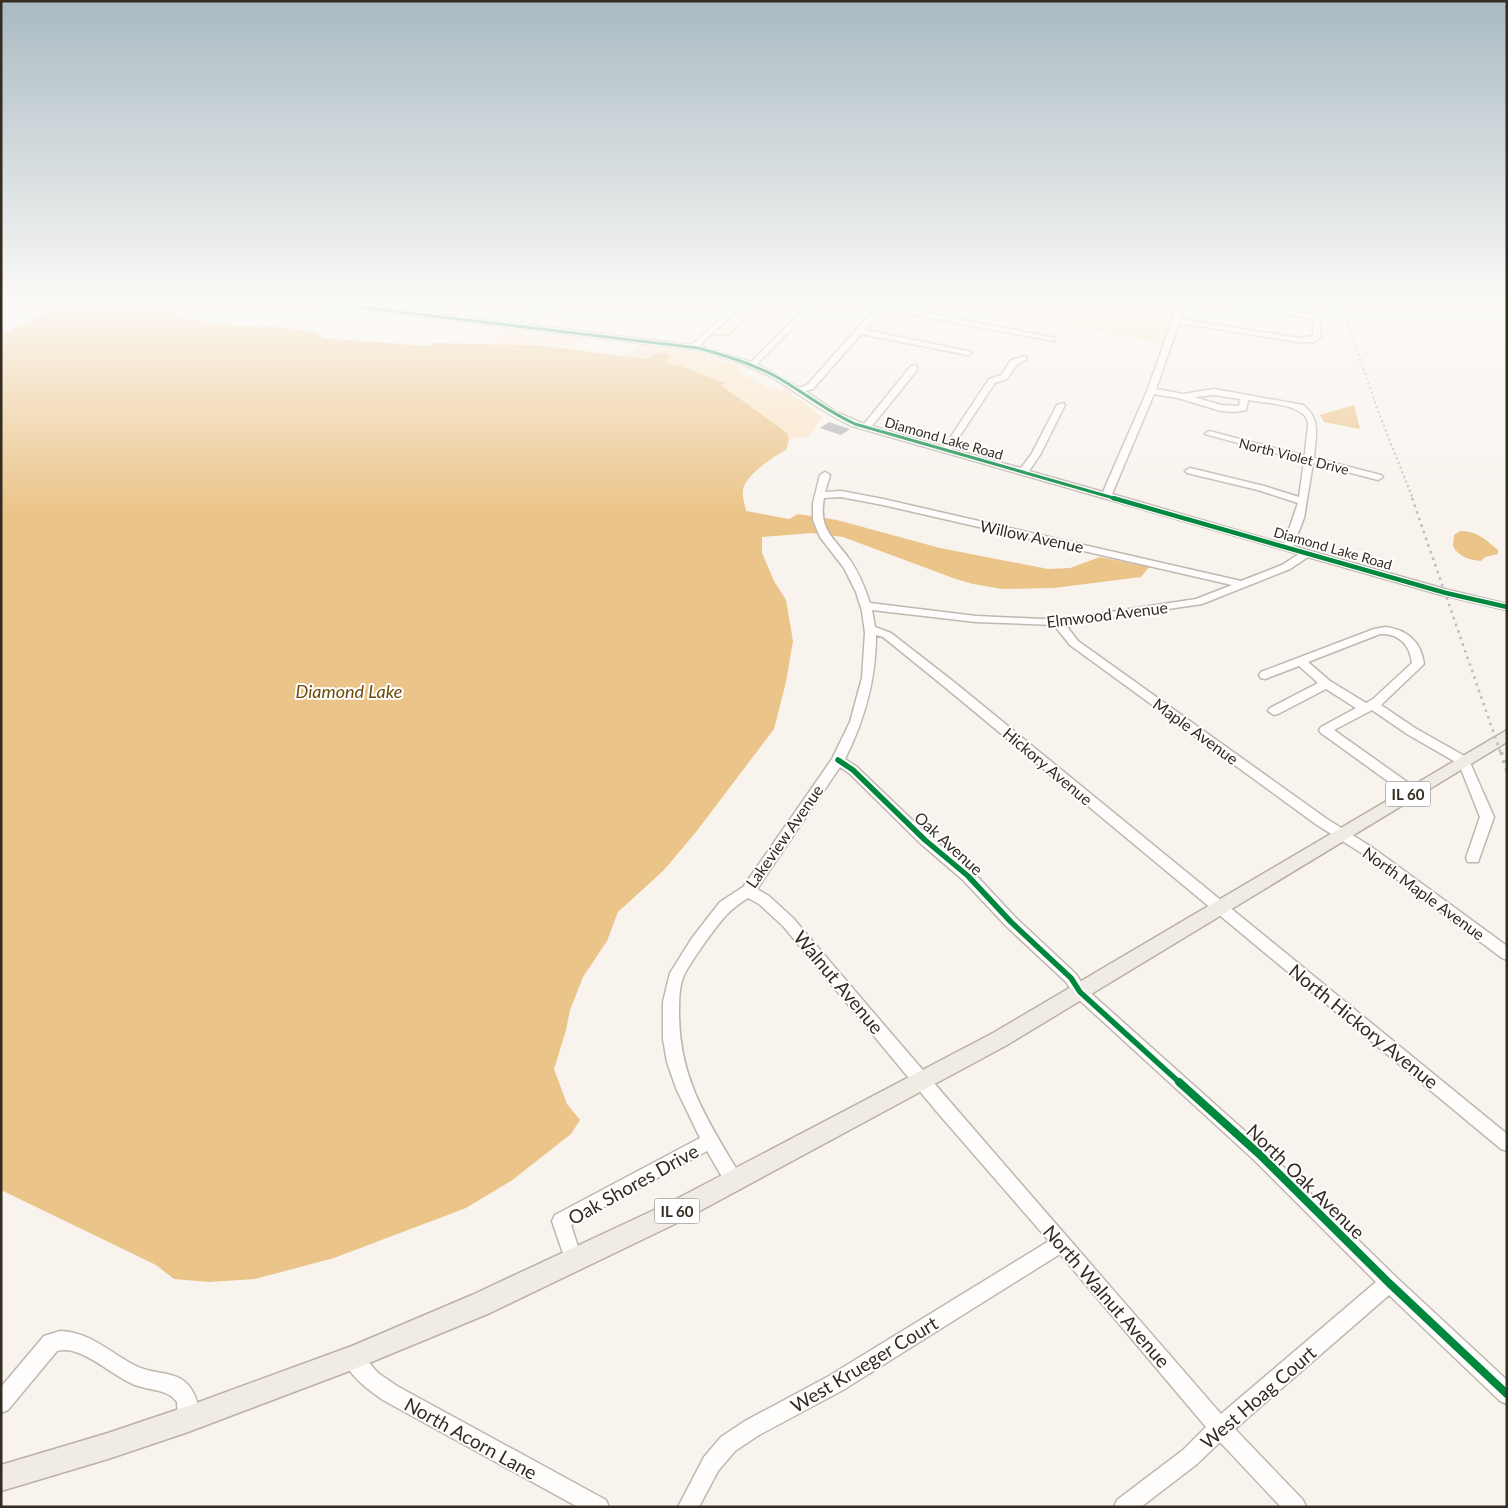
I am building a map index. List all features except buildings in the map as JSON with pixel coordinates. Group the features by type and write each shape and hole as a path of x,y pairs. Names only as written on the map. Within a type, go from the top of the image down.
{"main road":[{"name":"IL 60","path":"1,1478 108,1446 352,1358 481,1304 675,1212 922,1082 1080,992 1507,735"}],"street":[{"name":"Diamond Lake Road","path":"766,372 830,413 866,427 1446,593 1507,607"},
{"path":"798,391 810,386 822,372"},
{"path":"866,427 910,372"},
{"path":"946,450 992,381 1004,377 1007,372"},
{"path":"1107,495 1157,372"},
{"path":"1151,391 1184,396 1205,404 1233,409 1242,408 1244,397"},
{"path":"1184,396 1211,391 1300,407 1306,410 1312,423 1308,461 1302,502 1294,535 1288,547"},
{"path":"1023,472 1035,455 1060,405"},
{"name":"North Violet Drive","path":"1209,434 1308,461 1378,477"},
{"path":"1190,471 1261,488 1302,502"},
{"name":"Lakeview Avenue","path":"734,1181 710,1141 684,1088 675,1062 671,1039 671,1002 677,973 697,942 725,906 748,891 847,746 863,697 871,629 867,606 845,562 825,537 818,523 817,515 825,475"},
{"name":"Willow Avenue","path":"820,495 841,494 883,502 1224,578 1243,585"},
{"name":"Elmwood Avenue","path":"867,606 976,619 1058,621 1123,614 1198,602 1286,567 1302,557 1306,552"},
{"name":"Maple Avenue","path":"1058,621 1063,631 1074,643 1341,834"},
{"name":"Hickory Avenue","path":"871,629 887,635 950,685 1221,908"},
{"path":"1266,675 1378,631 1391,630 1405,635 1413,645 1418,664 1396,683 1389,692 1325,730 1412,792"},
{"path":"1301,662 1326,684 1464,761 1487,817 1473,858"},
{"path":"1274,711 1326,684"},
{"name":"Oak Avenue","path":"838,760 853,770 925,840 968,876 1011,922 1070,978 1080,992"},
{"name":"North Maple Avenue","path":"1341,834 1368,850 1507,954"},
{"name":"Walnut Avenue","path":"748,891 764,900 788,922 922,1082"},
{"name":"North Hickory Avenue","path":"1221,908 1507,1144"},
{"name":"North Oak Avenue","path":"1080,992 1259,1154 1389,1283 1507,1394"},
{"name":"North Walnut Avenue","path":"922,1082 1220,1428 1296,1507"},
{"name":"Oak Shores Drive","path":"573,1259 561,1221 710,1141"},
{"name":"West Krueger Court","path":"688,1507 711,1464 728,1444 752,1428 836,1384 1062,1243"},
{"name":"West Hoag Court","path":"1124,1507 1190,1457 1220,1428 1389,1283"},
{"path":"1,1403 30,1366 57,1339 75,1341 113,1361 131,1374 158,1379 179,1389 188,1401 188,1418"},
{"name":"North Acorn Lane","path":"352,1358 371,1380 390,1393 599,1507"}],"shaded area":[{"path":"697,372 740,372 769,389 787,390 822,417 809,436 789,439 786,432 721,384 724,383"}],"water":[{"name":"Diamond Lake","path":"1,372 697,372 725,383 721,385 786,432 789,439 786,450 753,473 744,485 743,496 746,511 789,519 798,514 837,520 940,548 1048,569 1070,568 1100,557 1149,567 1141,577 1054,588 1002,589 953,578 843,537 812,533 762,537 762,553 774,581 786,600 793,641 786,682 774,729 696,832 664,870 618,912 607,941 583,977 570,1010 554,1069 567,1104 580,1120 571,1134 511,1181 466,1208 334,1258 255,1279 209,1282 174,1279 156,1265 1,1190"},
{"path":"1354,405 1360,429 1324,422 1320,415"},
{"path":"1460,531 1471,532 1480,536 1498,550 1498,554 1485,557 1481,561 1469,559 1461,555 1453,546 1454,535"}],"railway":[{"path":"1365,372 1413,499"},
{"path":"1412,498 1501,754"},
{"path":"1501,752 1507,771"}],"cycle path":[{"path":"768,372 833,414 855,424 1446,593 1507,607"},
{"path":"838,760 853,770 925,840 968,876 1011,922 1071,978 1080,992 1259,1154 1389,1283 1507,1394"}]}
